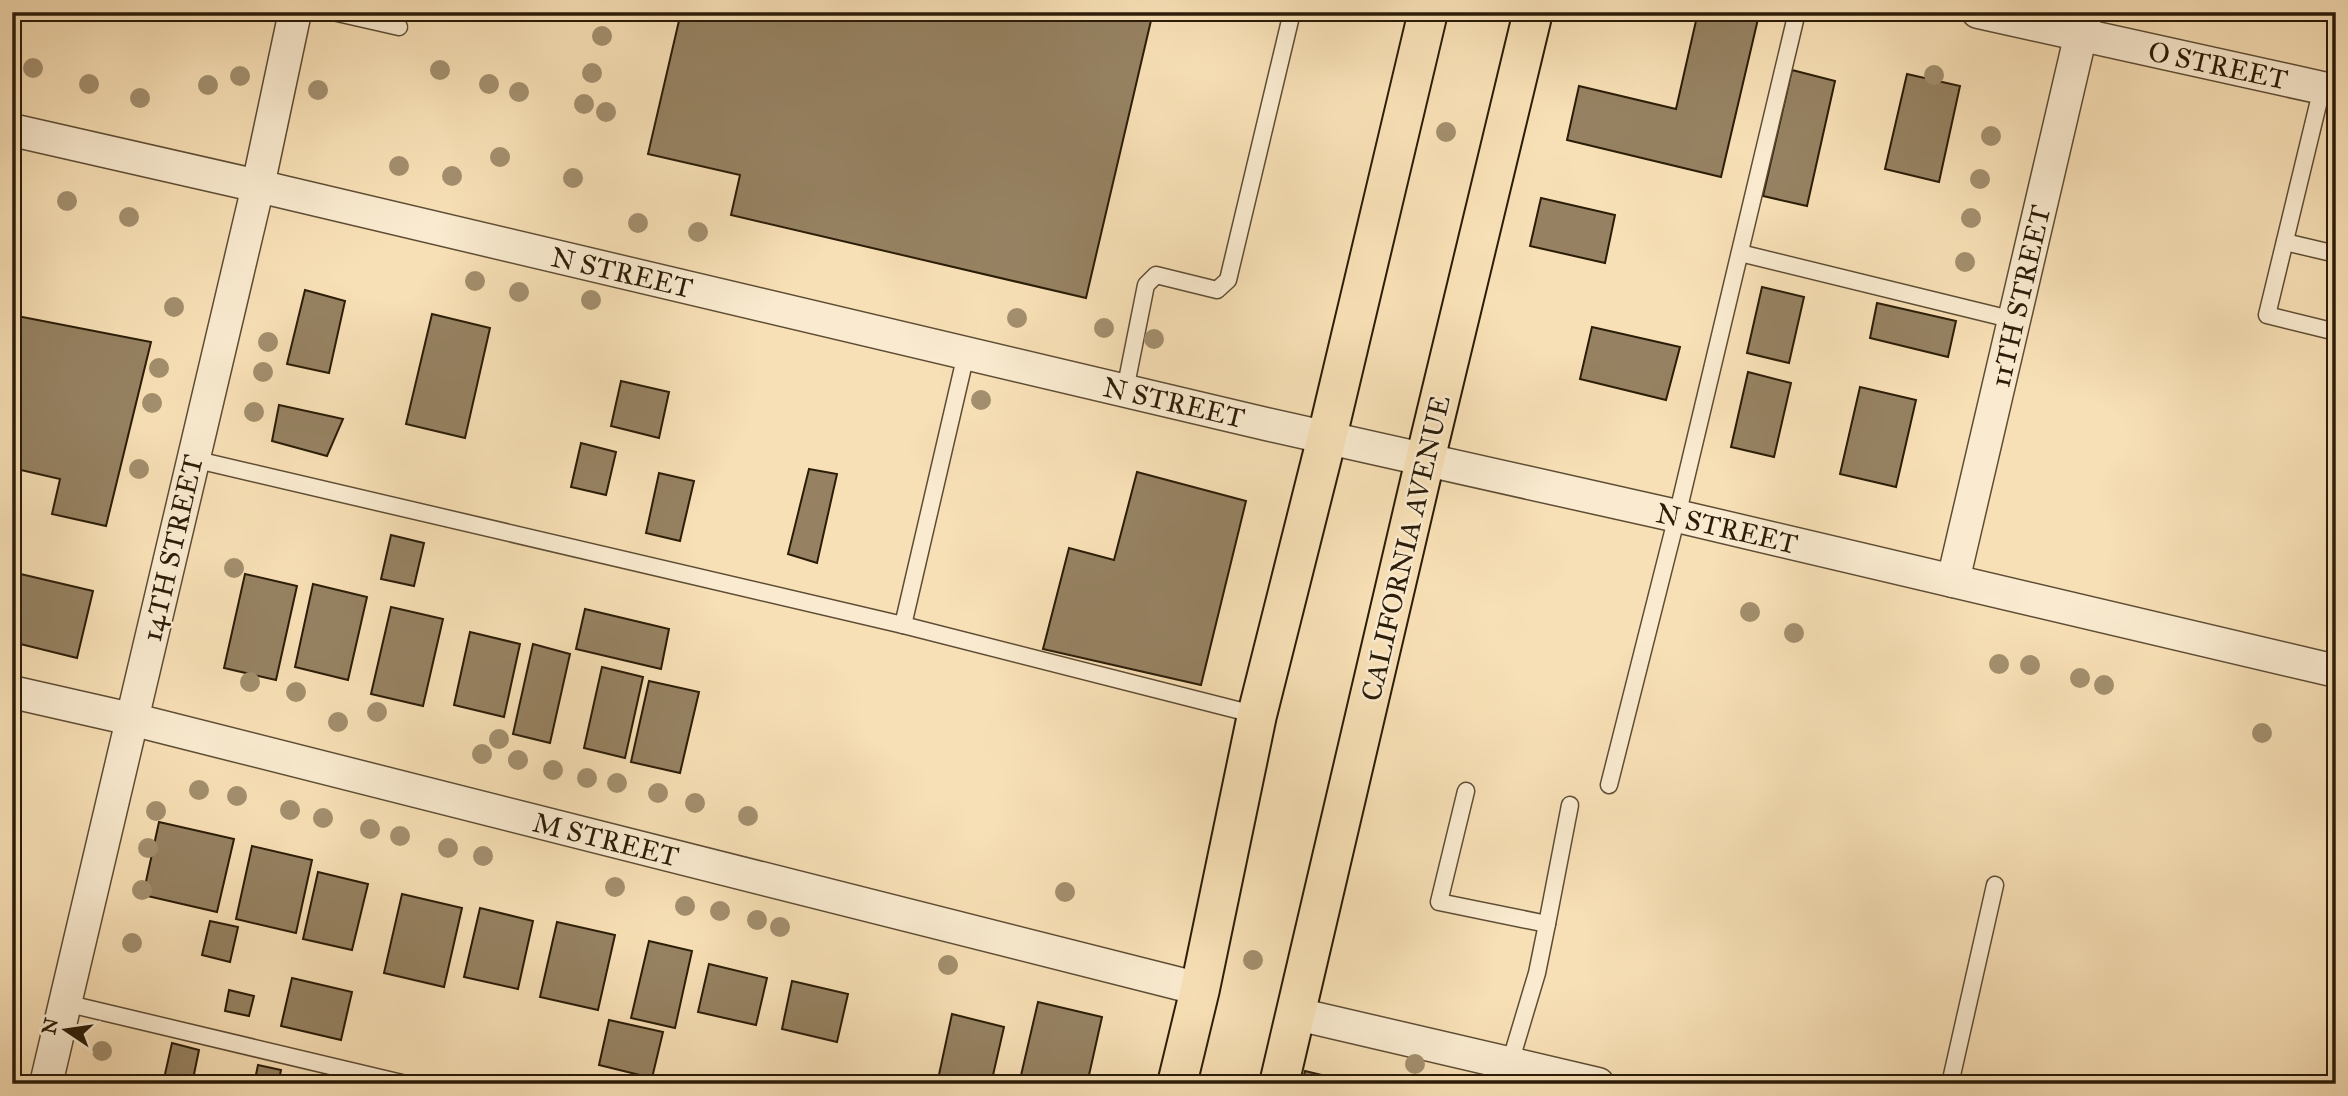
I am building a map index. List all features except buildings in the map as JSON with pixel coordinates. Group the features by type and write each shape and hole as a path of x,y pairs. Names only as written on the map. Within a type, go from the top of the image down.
{"main road":[{"path":"1177,1084 1200,989 1257,715 1327,437 1427,12"},
{"name":"CALIFORNIA AVENUE","path":"1279,1084 1533,12"}],"street":[{"name":"14TH STREET","path":"46,1084 258,186 295,12"},
{"name":"O STREET","path":"1978,12 2084,24 2329,89"},
{"name":"11TH STREET","path":"1953,581 2084,24"},
{"name":"N STREET","path":"12,130 2336,671"},
{"name":"M STREET","path":"12,692 131,719 1200,989"},
{"path":"1297,1014 1510,1063 1540,1077 1598,1084"}],"lane":[{"path":"333,12 399,27"},
{"path":"1125,390 1146,285 1156,275 1217,290 1228,280 1292,12"},
{"path":"1609,785 1677,516 1797,12"},
{"path":"2329,89 2267,315 2336,332"},
{"path":"2285,242 2336,254"},
{"path":"1740,253 2014,320"},
{"path":"903,625 966,354"},
{"path":"193,459 903,625 1257,715"},
{"path":"1466,791 1439,902 1547,924"},
{"path":"1510,1063 1537,973 1570,804"},
{"path":"1950,1084 1995,885"},
{"path":"65,1003 406,1084"}]}
